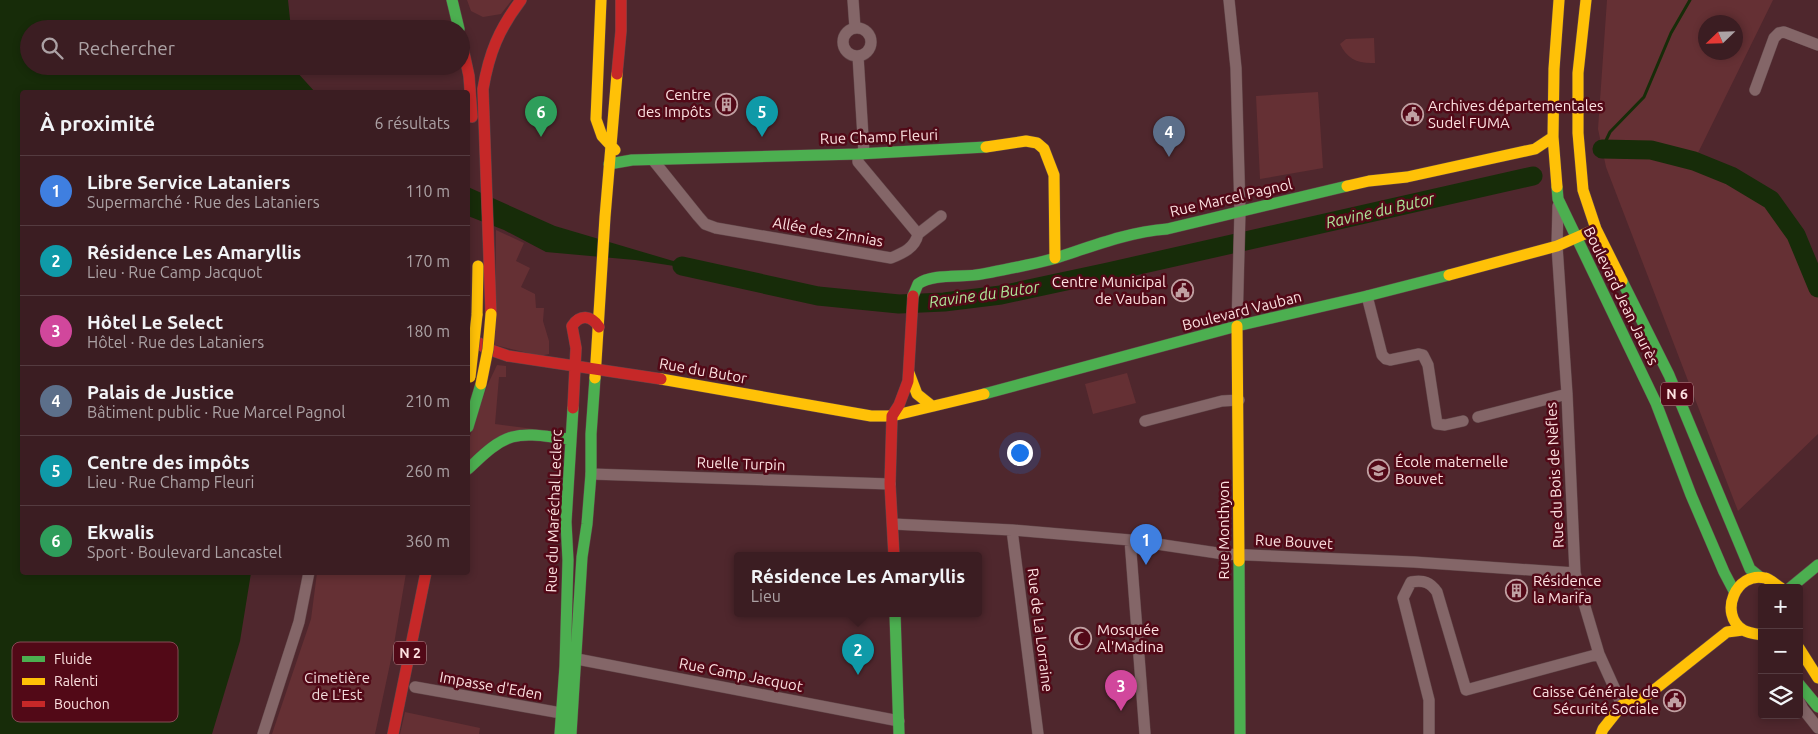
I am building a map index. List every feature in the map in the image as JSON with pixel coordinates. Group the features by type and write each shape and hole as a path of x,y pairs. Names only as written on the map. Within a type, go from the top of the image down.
{"main road":[{"path":"451,0 453,20"},
{"path":"451,0 457,20"},
{"path":"470,420 488,349 492,314 483,89 487,63 495,39 521,0"},
{"path":"601,0 596,119 602,136 611,147 632,160"},
{"name":"Rue du Maréchal Leclerc","path":"571,734 582,557 591,474 591,434 595,369 609,164 619,57 621,0"},
{"name":"Boulevard Jean Jaurès","path":"1559,0 1554,69 1566,140 1596,229 1669,376 1750,569 1760,577 1779,584"},
{"name":"Boulevard Jean Jaurès","path":"1586,0 1578,74 1558,199 1656,403 1691,495 1734,591"},
{"path":"459,75 461,90"},
{"path":"468,75 469,90"},
{"path":"470,96 474,136 478,247 477,315 470,372"},
{"name":"Rue Marcel Pagnol","path":"909,373 911,324 916,287 921,281 979,274 1055,258 1098,243 1144,231 1240,216 1369,181 1406,177 1451,168 1566,140"},
{"name":"Rue Champ Fleuri","path":"609,164 632,160 861,154 988,147 1026,141 1037,143 1044,149 1054,175 1055,258"},
{"path":"1055,229 1071,253"},
{"name":"Boulevard Vauban","path":"892,416 957,402 1237,326 1367,296 1557,246 1596,229"},
{"name":"Rue du Maréchal Leclerc","path":"560,734 568,560 566,522 576,366 576,348 572,326 575,321 590,317 596,320 599,327"},
{"name":"Rue Monthyon","path":"1237,326 1240,734"},
{"name":"Rue du Butor","path":"470,336 485,348 508,356 657,378 871,416 892,416"},
{"path":"909,373 917,394 932,406"},
{"path":"894,552 890,484 892,416 898,409 909,373"},
{"path":"470,467 494,447 512,437 571,439"},
{"path":"1790,584 1818,564"},
{"name":"N 2","path":"393,734 425,575"},
{"path":"1727,632 1730,623 1731,599 1734,591 1744,581 1760,577"},
{"path":"1730,609 1736,624 1743,630 1758,635"},
{"path":"895,617 899,734"},
{"path":"1601,734 1622,705 1632,703 1649,694 1727,632 1743,630"},
{"path":"1803,654 1818,678"},
{"path":"1803,689 1818,707"}],"street":[{"path":"853,0 855,28"},
{"path":"1229,0 1236,68 1240,216 1237,326"},
{"path":"855,28 866,30 871,40 871,46 868,51 858,56 848,52 843,42 844,35 849,30 855,28"},
{"path":"1755,90 1774,38 1779,33 1784,32 1818,45"},
{"path":"858,56 861,154 858,162 918,234"},
{"name":"Allée des Zinnias","path":"653,160 705,224 716,228 891,258 912,247 918,234 941,216"},
{"name":"Rue du Bois de Nèfles","path":"1558,199 1557,246 1567,394 1575,573 1599,654 1622,705"},
{"path":"1367,296 1382,355 1390,360 1419,354 1423,355 1428,365 1437,424 1445,425 1463,421"},
{"path":"1478,417 1567,394"},
{"path":"1145,421 1222,401 1239,400"},
{"path":"571,439 591,434"},
{"name":"Ruelle Turpin","path":"591,474 890,484"},
{"name":"Rue Bouvet","path":"893,524 1012,530 1130,540 1224,554 1414,562 1575,573"},
{"name":"Rue de La Lorraine","path":"1012,530 1038,734"},
{"path":"1130,540 1145,734"},
{"path":"263,734 299,622 308,575"},
{"path":"1429,734 1429,700 1403,598 1412,582 1422,580 1432,585 1437,592 1466,690 1599,654"},
{"path":"1803,644 1818,661"},
{"name":"Rue Camp Jacquot","path":"577,659 899,721"},
{"name":"Impasse d'Eden","path":"415,688 561,713"},
{"path":"1803,709 1818,728"}],"green space":[{"path":"467,0 512,0 501,14 483,17 471,11"},
{"path":"1607,0 1773,0 1694,161 1731,176 1771,200 1796,235 1818,288 1818,434 1738,511 1606,167 1598,129"},
{"path":"1374,38 1375,63 1363,63 1354,60 1340,44 1346,39"},
{"path":"1318,92 1323,168 1260,179 1256,96"},
{"path":"496,230 524,243 516,261 530,268 521,287 535,294 536,308 544,308 543,321 549,341 549,354 540,356 495,345"},
{"path":"497,365 506,366 506,377 499,377 495,424 550,431 522,429 470,464 470,436 487,386"},
{"path":"1127,373 1136,403 1093,414 1085,384"},
{"name":"Cimetière de L'Est","path":"317,575 406,575 393,650 375,734 272,734 311,619"},
{"path":"405,712 480,728 479,734 400,734"}],"shaded area":[{"path":"0,0 288,0 290,20 20,20 20,75 300,75 313,90 20,90 20,575 251,575 240,641 212,734 0,734"},
{"path":"470,188 555,226 707,271 635,260 546,252 504,230 470,217"}],"waterway":[{"path":"1602,149 1610,132 1644,97 1671,33 1690,0"},
{"name":"Ravine du Butor","path":"1602,149 1651,150 1694,161 1731,176 1771,200 1796,235 1818,288"},
{"name":"Ravine du Butor","path":"682,266 818,296 899,304 944,302 1001,295 1533,176"}],"traffic: fast":[{"path":"452,0 457,20"},
{"path":"609,164 632,160 858,154 986,147"},
{"path":"913,296 918,284 932,278 975,275 1038,263 1124,236 1167,229 1347,186"},
{"path":"1557,187 1558,199 1656,403 1691,495 1734,591"},
{"path":"984,394 1237,326 1449,275"},
{"path":"1622,281 1669,375 1750,569 1760,577"},
{"path":"571,734 582,557 591,474 591,434 595,378"},
{"path":"470,420 481,384"},
{"path":"560,734 565,666 568,560 566,522 573,408"},
{"path":"470,467 494,446 512,437 534,435 571,439"},
{"path":"1239,561 1240,734"},
{"path":"1795,584 1818,565"},
{"path":"895,617 899,734"},
{"path":"1803,689 1818,707"}],"traffic: slow":[{"path":"601,0 596,119 602,136 615,150"},
{"path":"1557,187 1553,137 1554,69 1559,0"},
{"path":"1586,0 1578,73 1578,133 1583,190 1596,229 1622,281"},
{"path":"595,378 605,217 617,74"},
{"path":"1347,186 1369,181 1407,177 1535,149 1553,137"},
{"path":"986,147 1026,141 1037,143 1044,149 1054,175 1055,258"},
{"path":"1449,275 1557,246 1596,229"},
{"path":"477,315 478,266"},
{"path":"481,384 488,349 491,314"},
{"path":"470,377 477,315"},
{"path":"1237,326 1239,561"},
{"path":"909,373 917,394 932,406"},
{"path":"661,379 871,416 892,416 984,394"},
{"path":"1758,634 1743,630 1736,623 1731,605 1734,595 1746,581 1755,578 1765,578 1775,584"},
{"path":"1601,734 1622,705 1632,703 1649,694 1727,632 1743,630"},
{"path":"1803,654 1818,678"}],"traffic: jam":[{"path":"491,314 483,89 488,64 496,42 521,0"},
{"path":"617,74 621,31 621,0"},
{"path":"469,75 472,117"},
{"path":"894,552 890,484 892,416 899,405 908,381 913,296"},
{"path":"573,408 576,348 572,326 578,319 589,318 599,327"},
{"path":"479,343 485,348 508,356 661,379"},
{"path":"393,734 425,575"}],"place":[{"name":"Centre des Impôts","path":"727,104"},
{"name":"Archives départementales Sudel FUMA","path":"1412,115"},
{"name":"Ekwalis","path":"541,137"},
{"name":"Centre des impôts","path":"762,137"},
{"name":"Palais de Justice","path":"1169,157"},
{"name":"Centre Municipal de Vauban","path":"1182,291"},
{"name":"École maternelle Bouvet","path":"1379,471"},
{"name":"Libre Service Lataniers","path":"1146,565"},
{"name":"Résidence la Marifa","path":"1517,590"},
{"name":"Mosquée Al'Madina","path":"1081,639"},
{"name":"Résidence Les Amaryllis","path":"858,675"},
{"name":"Caisse Générale de Sécurité Sociale","path":"1675,701"},
{"name":"Hôtel Le Select","path":"1121,711"}]}
